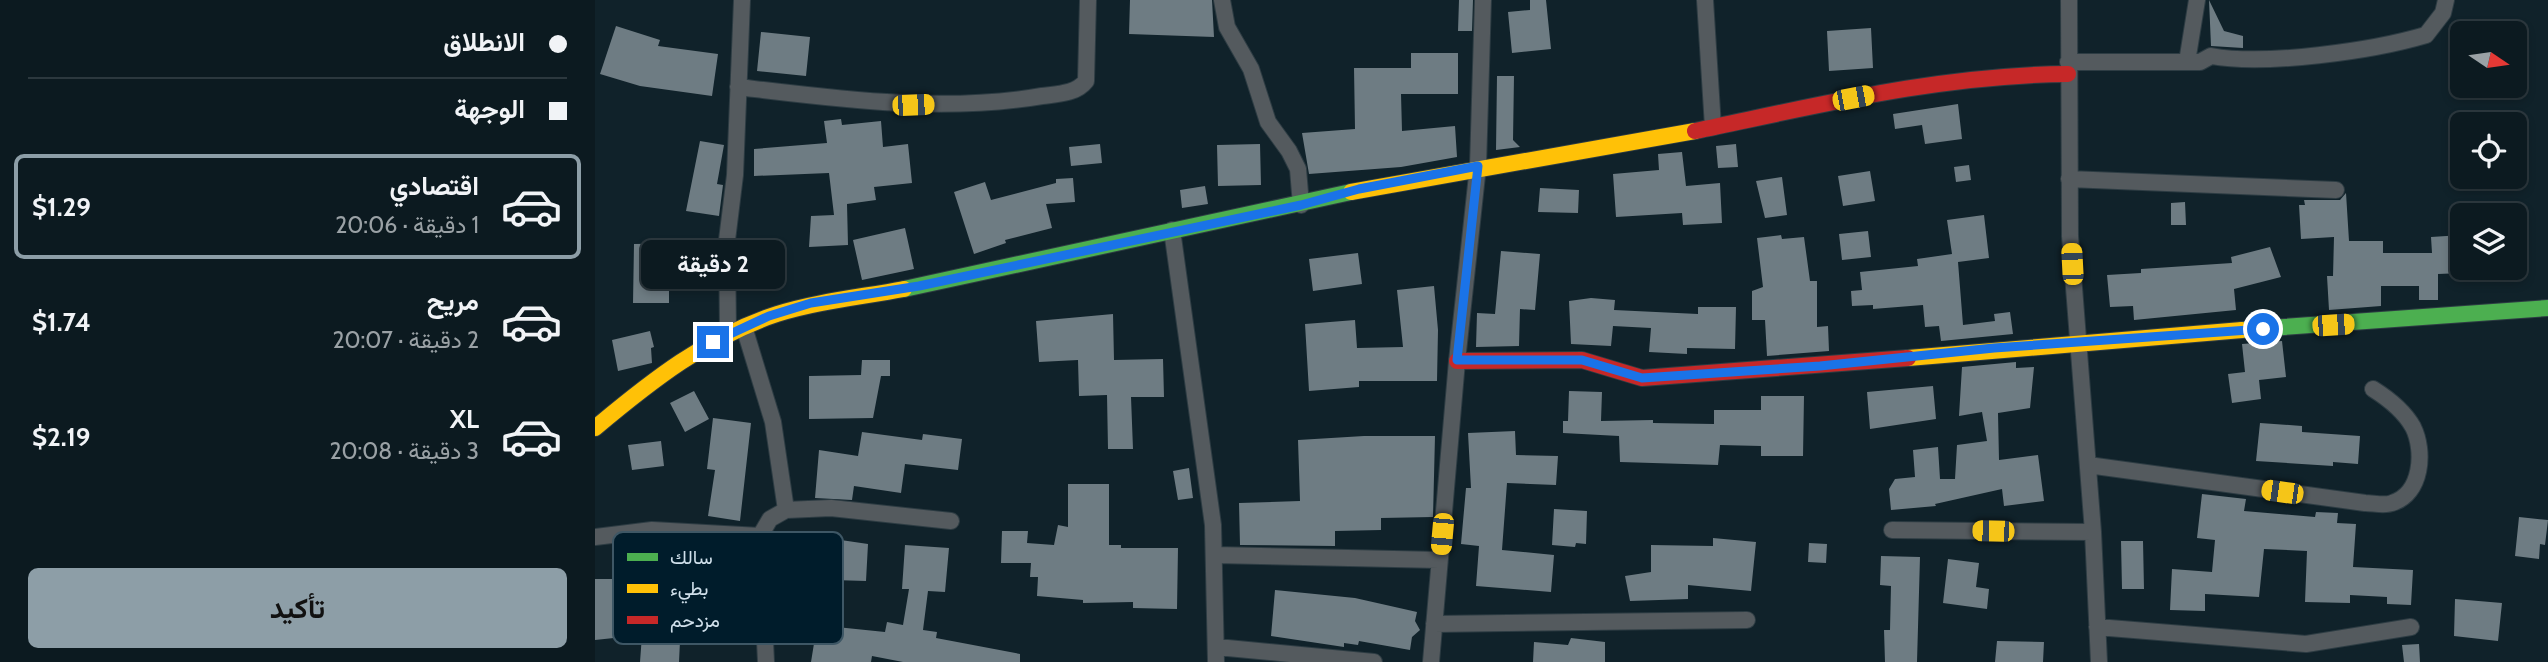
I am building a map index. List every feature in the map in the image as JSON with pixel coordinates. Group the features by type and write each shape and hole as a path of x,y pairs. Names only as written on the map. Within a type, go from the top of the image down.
{"street":[{"path":"728,334 727,240 735,175 742,0"},
{"path":"738,86 913,105 1014,101 1068,92 1081,88 1086,81 1088,0"},
{"path":"1222,0 1227,27 1251,69 1268,122 1298,169 1301,205"},
{"path":"1431,662 1457,360 1478,166 1482,110 1483,0"},
{"path":"1705,0 1713,127"},
{"path":"2069,0 2069,179 2099,662"},
{"path":"2187,62 2197,0"},
{"path":"595,428 672,366 728,334 811,303 919,286 1172,230 1301,205 1359,189 1478,166 1611,147 1932,82 2068,68 2200,62 2211,56 2235,60 2347,51 2411,40 2426,35 2435,27 2446,0"},
{"path":"2069,179 2336,190"},
{"path":"1172,230 1212,511 1217,655 1374,662"},
{"path":"1457,360 1582,360 1642,378 1820,366 2078,342 2548,308"},
{"path":"744,327 773,422 786,510"},
{"path":"2088,465 2365,503 2393,503 2412,488 2421,462 2413,428 2391,400 2373,389"},
{"path":"762,532 770,519 786,510 831,508 951,521"},
{"path":"1892,530 2093,532"},
{"path":"636,532 688,532"},
{"path":"595,537 613,535"},
{"path":"1215,555 1439,560"},
{"path":"1434,624 1747,620"},
{"path":"2097,627 2306,644 2411,627"},
{"path":"765,644 766,662"}],"building":[{"path":"1130,0 1212,0 1214,37 1129,34"},
{"path":"1459,0 1473,0 1472,31 1458,31"},
{"path":"1530,0 1546,0 1551,49 1512,53 1508,12 1530,10"},
{"path":"2209,0 2224,31 2243,36 2243,48 2211,46"},
{"path":"616,26 660,40 658,46 718,54 712,96 640,86 600,74"},
{"path":"1871,28 1873,68 1829,71 1827,31"},
{"path":"761,32 810,37 806,76 757,71"},
{"path":"1411,53 1458,53 1458,94 1401,94 1402,131 1455,126 1457,157 1401,167 1309,174 1302,133 1355,129 1354,68 1411,68"},
{"path":"1497,76 1514,76 1513,140 1520,147 1496,150"},
{"path":"1958,104 1962,139 1925,144 1922,125 1895,129 1893,114"},
{"path":"841,119 842,125 881,121 883,147 908,144 912,183 874,187 876,200 847,204 848,245 809,247 811,216 834,215 829,173 754,176 754,149 827,143 824,121"},
{"path":"700,141 724,145 717,184 723,185 719,216 686,211"},
{"path":"1100,144 1102,163 1071,166 1069,147"},
{"path":"1260,144 1261,185 1218,186 1217,145"},
{"path":"1736,144 1738,167 1718,168 1716,146"},
{"path":"1682,152 1686,186 1720,183 1722,223 1683,225 1682,213 1616,217 1613,174 1659,170 1658,154"},
{"path":"1969,165 1971,180 1956,182 1954,167"},
{"path":"1870,171 1875,201 1843,206 1838,176"},
{"path":"1782,177 1787,215 1765,218 1756,181"},
{"path":"1073,178 1075,202 1046,204 1052,228 1005,240 1006,243 974,254 954,192 985,182 991,200 1056,183 1056,179"},
{"path":"1205,186 1208,204 1182,208 1180,190"},
{"path":"1540,188 1579,190 1578,213 1538,212"},
{"path":"2346,193 2349,241 2383,241 2383,253 2432,253 2431,237 2450,236 2450,274 2438,274 2438,300 2419,300 2419,286 2381,286 2381,306 2329,310 2327,276 2333,276 2334,237 2301,239 2299,205 2305,205 2304,200 2340,200"},
{"path":"2185,202 2186,225 2171,225 2171,203"},
{"path":"1984,215 1989,258 1958,262 1963,325 1995,321 1994,314 2010,312 2013,334 1941,341 1939,326 1925,327 1923,305 1873,309 1873,305 1852,306 1851,291 1862,290 1860,272 1918,266 1917,259 1952,254 1947,220"},
{"path":"905,228 914,269 862,280 853,240"},
{"path":"1868,231 1871,257 1842,260 1839,234"},
{"path":"1781,235 1782,239 1804,237 1810,281 1817,281 1817,327 1828,326 1829,351 1767,356 1765,320 1752,320 1752,291 1763,287 1757,238"},
{"path":"703,243 704,259 669,260 669,303 633,303 634,244"},
{"path":"2270,247 2281,277 2234,289 2236,310 2134,320 2133,306 2110,307 2107,275 2141,273 2141,269 2232,263 2231,257"},
{"path":"1501,251 1540,254 1535,310 1520,309 1519,346 1476,347 1477,313 1495,314"},
{"path":"1358,253 1362,284 1313,291 1309,259"},
{"path":"1434,286 1438,330 1437,381 1359,381 1359,387 1309,391 1305,324 1355,320 1357,348 1403,347 1397,290"},
{"path":"1591,298 1615,300 1614,310 1698,314 1698,307 1736,307 1735,349 1687,348 1687,354 1649,352 1651,328 1613,326 1611,346 1571,344 1569,301"},
{"path":"1113,314 1114,360 1163,359 1164,397 1131,397 1133,449 1108,449 1107,395 1079,396 1078,360 1039,362 1036,321"},
{"path":"650,331 654,347 651,348 652,363 618,371 612,340"},
{"path":"2282,341 2286,377 2259,380 2261,399 2232,403 2228,374 2245,372 2242,344"},
{"path":"862,360 890,360 890,376 881,376 873,418 809,419 809,376 861,375"},
{"path":"2016,362 2016,368 2034,367 2030,408 1998,413 1999,460 2038,455 2044,501 2004,506 2002,489 1935,504 1936,506 1891,510 1889,489 1895,479 1915,477 1913,450 1938,447 1940,479 1955,479 1957,445 1987,441 1982,412 1959,416 1962,367"},
{"path":"1933,386 1936,419 1870,429 1867,392"},
{"path":"694,391 709,419 685,432 670,403"},
{"path":"1569,391 1602,392 1601,421 1653,420 1653,423 1714,424 1714,410 1761,410 1761,396 1804,396 1803,456 1761,456 1761,446 1720,445 1718,465 1620,462 1619,436 1563,433 1563,421 1568,421"},
{"path":"713,418 751,423 740,521 708,516 715,470 707,469"},
{"path":"2260,423 2302,426 2302,432 2360,436 2358,464 2333,462 2333,466 2256,461"},
{"path":"1515,431 1516,455 1558,456 1556,485 1507,483 1502,550 1554,555 1551,592 1476,586 1479,546 1461,544 1466,488 1471,488 1468,433"},
{"path":"862,432 922,440 923,434 962,439 958,470 905,464 901,493 854,486 852,500 815,498 819,450 858,456"},
{"path":"1435,436 1433,517 1381,518 1381,530 1335,531 1335,546 1240,545 1239,503 1300,501 1298,440"},
{"path":"661,441 664,466 632,470 628,445"},
{"path":"1189,468 1193,498 1178,500 1173,471"},
{"path":"1068,484 1109,484 1109,545 1121,545 1121,548 1178,548 1177,609 1133,608 1133,602 1083,603 1083,600 1037,596 1038,577 1030,577 1031,563 1001,563 1002,531 1028,531 1027,543 1054,545 1058,525 1068,527"},
{"path":"2202,494 2246,499 2244,511 2315,517 2316,512 2338,513 2337,523 2356,524 2353,567 2413,570 2411,605 2387,604 2387,597 2350,595 2350,603 2305,602 2307,551 2264,549 2259,597 2205,594 2205,611 2170,610 2172,569 2212,572 2215,540 2197,538"},
{"path":"1554,509 1587,511 1586,544 1576,543 1575,547 1552,545"},
{"path":"2519,517 2548,520 2545,545 2540,544 2539,559 2515,556"},
{"path":"1713,538 1756,542 1751,591 1688,585 1688,599 1630,601 1625,576 1651,572 1651,545 1713,546"},
{"path":"843,540 868,544 866,581 843,580"},
{"path":"2121,541 2143,541 2144,589 2122,589"},
{"path":"1809,543 1827,544 1826,563 1808,562"},
{"path":"905,545 949,548 945,592 928,591 923,630 937,632 936,638 1020,654 1020,662 903,662 872,656 871,662 811,662 814,644 843,644 843,628 885,632 887,622 903,625 909,589 902,589"},
{"path":"1881,556 1920,557 1917,662 1885,662 1884,630 1890,630 1891,586 1880,585"},
{"path":"1948,559 1979,563 1976,587 1989,589 1987,609 1943,603"},
{"path":"595,579 613,579 613,638 595,640"},
{"path":"1275,590 1355,598 1417,612 1415,621 1420,630 1412,637 1410,650 1359,641 1358,645 1344,643 1344,647 1271,636"},
{"path":"2455,599 2502,603 2498,641 2454,636"},
{"path":"1571,638 1605,642 1605,662 1533,662 1534,642 1568,645"},
{"path":"1997,641 2044,642 2043,662 1995,662"},
{"path":"641,644 680,644 679,662 640,662"},
{"path":"2419,644 2420,662 2404,662 2402,645"}],"traffic: fast":[{"path":"904,289 1351,192"},
{"path":"2242,330 2548,308"}],"traffic: slow":[{"path":"1351,192 1695,131"},
{"path":"595,428 681,362 751,324 809,306 904,289"},
{"path":"1908,358 2242,330"}],"traffic: jam":[{"path":"1695,131 1880,93 1973,80 2068,74"},
{"path":"1457,361 1582,360 1642,378 1908,358"}],"route":[{"path":"713,342 769,316 811,303 919,286 1172,230 1301,205 1359,189 1478,166 1457,360 1582,360 1642,378 1820,366 1994,348 2263,329"}]}
